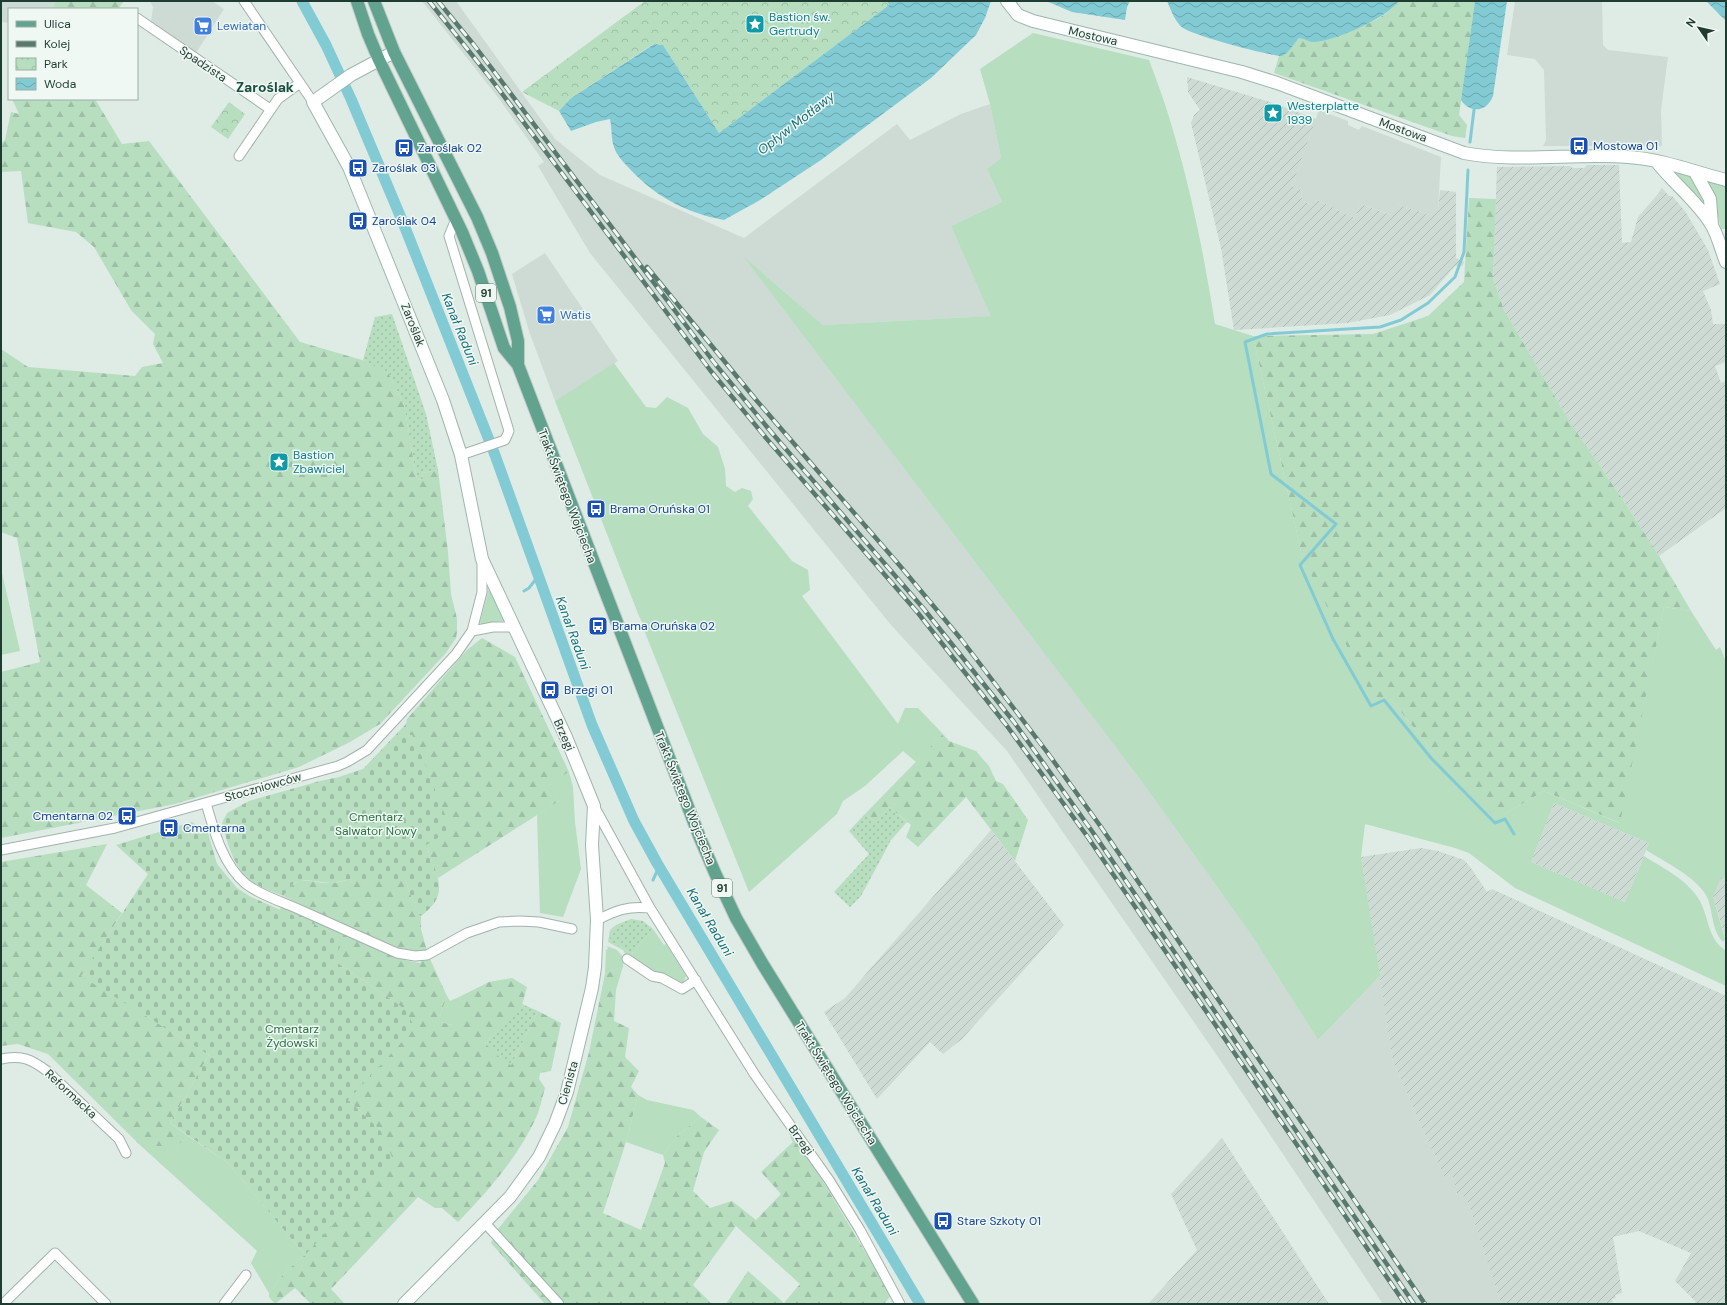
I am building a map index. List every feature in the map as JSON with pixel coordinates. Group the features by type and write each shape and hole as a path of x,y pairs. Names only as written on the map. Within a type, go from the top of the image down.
{"main road":[{"name":"Trakt Świętego Wojciecha","path":"356,1 379,60 456,219 478,271 504,348 518,365 698,831 715,873 736,918 973,1304"},
{"name":"Trakt Świętego Wojciecha","path":"375,3 394,52 477,218 492,253 510,306 518,341 518,365"}],"street":[{"name":"Zaroślak","path":"244,1 313,102 349,167 443,400 461,455 482,559"},
{"name":"Mostowa","path":"1007,1 1018,15 1034,21 1242,72 1277,83 1464,153 1499,157 1627,156 1656,161 1726,180"},
{"name":"Spadzista","path":"138,19 270,109"},
{"path":"313,102 359,71 394,52"},
{"path":"239,156 278,99 300,83"},
{"path":"1656,161 1667,175 1697,204 1712,225 1723,242 1726,262"},
{"path":"1695,172 1710,200 1712,225"},
{"path":"456,219 449,236 509,431 505,440 461,455"},
{"name":"Brzegi","path":"482,559 566,737 594,806 650,908 755,1075 829,1180 860,1230 898,1303"},
{"name":"Stoczniowców","path":"1,850 115,828 338,766 359,756 384,734 450,660 472,631 482,592 482,559"},
{"path":"472,631 493,627 514,627"},
{"path":"206,803 214,831 224,855 235,872 246,884 268,896 396,953 415,956 427,955 467,933 499,922 527,921 572,929"},
{"name":"Cienista","path":"404,1304 486,1223 510,1197 526,1177 539,1157 558,1118 567,1092 592,988 595,967 597,920 592,845 594,806"},
{"path":"597,920 614,911 633,906 650,908"},
{"path":"627,959 652,976 662,978 682,989 696,980"},
{"name":"Reformacka","path":"1,1059 21,1057 38,1064 118,1137 126,1153"},
{"path":"486,1223 559,1304"},
{"path":"3,1304 55,1253 106,1304"},
{"path":"224,1304 246,1275"}],"shaded area":[{"path":"1,1 56,1 52,8 8,8 8,23 1,22"},
{"path":"150,1 212,1 224,9 196,53 151,23 153,7"},
{"path":"422,1 456,1 555,139 600,175 744,238 897,124 910,140 961,114 990,104 1001,158 987,169 1002,202 951,226 992,316 823,325 745,258 1145,786 1250,933 1318,1040 1380,976 1393,1062 1445,1179 1453,1176 1466,1195 1501,1304 1383,1304 1218,1057 1007,751 891,625 590,253 538,166 544,162 497,96"},
{"path":"1515,1 1602,1 1603,45 1608,50 1668,57 1661,110 1662,146 1611,146 1611,144 1605,143 1595,146 1543,146 1546,140 1544,70 1535,59 1507,55"},
{"path":"1187,77 1276,104 1316,119 1292,186 1301,190 1302,200 1313,206 1317,200 1355,218 1360,204 1391,215 1396,204 1430,215 1438,209 1440,190 1456,192 1456,258 1464,262 1462,266 1455,266 1430,295 1390,315 1347,323 1234,330 1221,248 1191,123 1194,115 1200,110 1188,92"},
{"path":"1319,110 1348,121 1348,125 1359,130 1362,126 1441,157 1438,209 1430,215 1396,204 1392,215 1360,204 1355,218 1317,200 1313,206 1302,200 1301,191 1292,186"},
{"path":"1587,165 1619,165 1622,243 1631,242 1638,217 1662,188 1669,196 1672,196 1685,211 1708,250 1720,284 1703,291 1711,310 1713,324 1726,324 1726,362 1715,366 1721,383 1726,381 1726,508 1659,556 1571,424 1504,310 1493,279 1497,167 1570,166 1573,168 1584,168"},
{"path":"545,253 618,361 555,401 530,334 512,274"},
{"path":"1554,803 1649,843 1625,902 1531,862"},
{"path":"991,830 1064,925 962,1039 943,1054 930,1042 877,1099 824,1012 845,998"},
{"path":"1421,848 1438,851 1464,860 1487,892 1492,889 1726,996 1726,1304 1694,1304 1696,1302 1675,1281 1691,1253 1639,1231 1613,1237 1622,1293 1615,1295 1616,1298 1612,1299 1613,1302 1607,1304 1501,1304 1466,1196 1458,1197 1453,1177 1445,1179 1393,1062 1361,857"},
{"path":"1721,878 1726,878 1726,940 1713,897"},
{"path":"1222,1138 1329,1304 1148,1304 1197,1250 1171,1194"}],"green space":[{"path":"56,1 124,1 119,8 52,8"},
{"path":"645,1 887,1 889,5 719,133 663,45 653,44 570,99 559,111 522,92"},
{"path":"1399,1 1475,1 1459,115 1467,125 1465,138 1452,136 1274,73 1279,56 1288,52 1299,38 1309,40 1322,38 1359,28 1382,16 1392,9"},
{"path":"1033,33 1149,60 1167,110 1184,168 1201,246 1215,324 1253,336 1302,556 1390,698 1441,762 1505,814 1544,791 1619,823 1664,607 1691,611 1716,650 1720,647 1726,662 1726,878 1721,878 1713,897 1725,939 1723,942 1717,933 1713,922 1710,904 1704,891 1681,871 1646,850 1649,843 1554,803 1531,862 1625,902 1644,856 1665,869 1685,883 1696,895 1704,909 1714,939 1726,951 1726,986 1515,888 1469,853 1365,824 1361,857 1380,976 1318,1040 1250,933 1145,786 743,256 823,325 991,316 951,226 1002,202 987,169 1001,158 990,104 980,69"},
{"path":"12,100 96,100 122,144 149,141 300,342 369,362 389,374 404,405 417,480 423,479 422,473 438,470 448,552 451,594 457,619 457,632 456,638 446,653 380,724 350,742 299,767 175,804 1,838 1,672 40,662 17,538 1,532 1,349 28,367 135,376 142,367 163,363 153,344 155,334 131,310 94,247 76,232 28,223 21,171 1,172 1,144 5,140 11,112 19,114"},
{"path":"229,102 245,114 228,139 211,127"},
{"path":"1673,171 1680,171 1690,177 1707,204 1705,206 1674,174"},
{"path":"1709,181 1726,186 1726,229 1721,229 1715,201 1707,183"},
{"path":"1469,198 1496,199 1493,279 1504,310 1571,424 1659,556 1691,611 1664,607 1620,823 1544,791 1496,818 1441,762 1390,698 1373,699 1302,556 1253,336 1373,334 1428,316 1464,282"},
{"path":"392,314 426,414 438,470 422,473 423,479 417,480 404,405 389,374 363,360 375,317"},
{"path":"614,363 646,407 656,408 667,397 688,408 703,434 718,447 725,469 726,486 735,492 742,488 751,491 753,499 748,506 792,561 808,570 810,590 802,596 898,724 905,708 918,708 943,734 916,762 903,751 865,786 843,801 837,814 749,892 644,630 644,626 555,401"},
{"path":"1,569 20,651 1,655"},
{"path":"489,588 504,620 481,624 480,622"},
{"path":"482,638 515,657 569,772 550,783 559,801 438,878 426,845 406,724 407,719 467,650"},
{"name":"Cmentarz Salwator Nowy","path":"406,724 416,742 451,830 426,845 439,883 439,891 431,908 421,916 417,913 405,879 352,879 331,883 305,880 294,883 283,896 261,887 247,878 237,864 227,840 222,823 227,813 249,801 339,777 363,769"},
{"path":"943,734 949,741 976,751 989,766 996,781 1003,784 1028,820 1015,861 966,797 918,847 906,837 911,825 889,807 877,822 865,814"},
{"path":"569,772 573,787 575,822 581,869 563,917 540,913 537,815 559,801 549,783"},
{"path":"889,807 907,822 891,840 861,896 850,907 834,892 869,854 849,831 865,814 877,822"},
{"name":"Cmentarz Żydowski","path":"192,822 208,833 217,864 237,888 251,897 345,938 333,960 398,1004 406,1011 415,1028 348,1100 380,1130 392,1157 384,1169 305,1255 228,1163 170,1123 209,1055 81,976 148,874 116,845"},
{"path":"107,844 86,885 122,913 82,976 209,1055 170,1123 188,1136 177,1146 141,1146 48,1054 18,1044 1,1046 1,862"},
{"path":"352,879 405,879 417,912 421,916 421,929 427,951 417,953 397,949 283,896 294,884 299,881 304,880 322,883 335,883"},
{"path":"281,907 408,961 420,963 422,960 430,959 447,996 441,1012 440,1022 452,1025 461,1017 457,1012 465,1005 459,997 489,982 512,978 527,987 522,1005 485,1043 511,1065 538,1011 561,1023 551,1071 540,1073 539,1079 545,1088 537,1115 529,1132 502,1173 458,1222 442,1208 435,1208 418,1197 331,1289 345,1304 311,1304 295,1288 275,1304 269,1297 269,1293 285,1272 305,1255 380,1130 348,1100 375,1069 398,1004 333,960 344,938 280,910"},
{"path":"631,919 643,921 653,929 632,954 609,940 616,925"},
{"path":"616,925 609,940 632,954 653,929 664,945 666,944 686,976 683,983 680,984 655,973 626,955 623,950 608,942 610,930"},
{"path":"607,946 617,950 624,958 623,966 605,974 606,950 608,949"},
{"path":"623,966 616,990 614,1021 629,1028 625,1057 639,1071 631,1087 638,1095 626,1142 603,1213 641,1230 665,1163 663,1155 679,1134 701,1117 719,1130 704,1152 693,1191 710,1208 732,1201 756,1220 781,1194 761,1172 793,1142 790,1137 793,1135 803,1148 891,1295 884,1304 726,1304 748,1271 784,1303 800,1284 736,1226 693,1285 712,1304 545,1304 491,1243 498,1229 538,1180 568,1127 589,1052 605,974"},
{"path":"447,996 450,1001 459,997 465,1005 461,1018 452,1025 440,1022 441,1012"},
{"path":"522,1004 538,1011 511,1065 503,1061 485,1043"},
{"path":"638,1095 647,1100 693,1110 701,1117 679,1134 663,1155 626,1142"},
{"path":"188,1136 228,1163 305,1255 285,1272 269,1293 251,1263 257,1251 141,1146 177,1146"}],"water":[{"name":"Opływ Motławy","path":"887,1 991,1 985,18 976,35 931,78 821,160 760,200 724,220 684,208 660,195 649,187 622,160 615,150 612,141 610,119 596,122 571,131 559,111 570,99 654,44 663,45 719,133 889,5"},
{"path":"1046,1 1130,1 1127,7 1125,20 1072,12"},
{"path":"1167,1 1399,1 1393,8 1360,28 1334,38 1314,42 1299,38 1288,52 1282,56 1231,45 1201,36 1183,28 1178,23"},
{"path":"1475,1 1507,1 1493,96 1487,105 1478,109 1469,108 1461,100"},
{"path":"1706,1 1726,1 1726,21"}],"waterway":[{"name":"Kanał Raduni","path":"302,1 326,45 351,99 404,225 495,455 592,725 634,821 657,863 920,1304"},
{"path":"1470,142 1474,110"},
{"path":"1468,170 1464,252 1455,277 1428,303 1401,320 1380,327 1267,334 1245,342 1271,474 1336,524 1300,565 1333,639 1371,706 1384,700 1431,758 1495,823 1505,819 1514,834"},
{"path":"404,225 412,221"},
{"path":"524,591 529,588 539,575"},
{"path":"653,880 659,867"}],"railway":[{"path":"429,1 488,75 710,370 766,438 918,613 1007,726 1087,836 1405,1304"},
{"path":"438,1 474,45 716,365 772,433 923,608 1014,722 1094,834 1414,1304"},
{"path":"647,267 757,401 901,567 961,639 1047,752 1101,827 1425,1304"}],"place":[{"name":"Bastion św. Gertrudy","path":"755,24"},
{"name":"Lewiatan","path":"203,26"},
{"name":"Westerplatte 1939","path":"1273,113"},
{"name":"Mostowa 01","path":"1579,146"},
{"name":"Zaroślak 02","path":"404,148"},
{"name":"Zaroślak 03","path":"358,168"},
{"name":"Zaroślak 04","path":"358,221"},
{"name":"Watis","path":"546,315"},
{"name":"Bastion Zbawiciel","path":"279,462"},
{"name":"Brama Oruńska 01","path":"596,509"},
{"name":"Brama Oruńska 02","path":"598,626"},
{"name":"Brzegi 01","path":"550,690"},
{"name":"Cmentarna 02","path":"127,816"},
{"name":"Cmentarna","path":"169,828"},
{"name":"Stare Szkoty 01","path":"943,1221"}],"district":[{"name":"Zaroślak","path":"265,87"}]}
